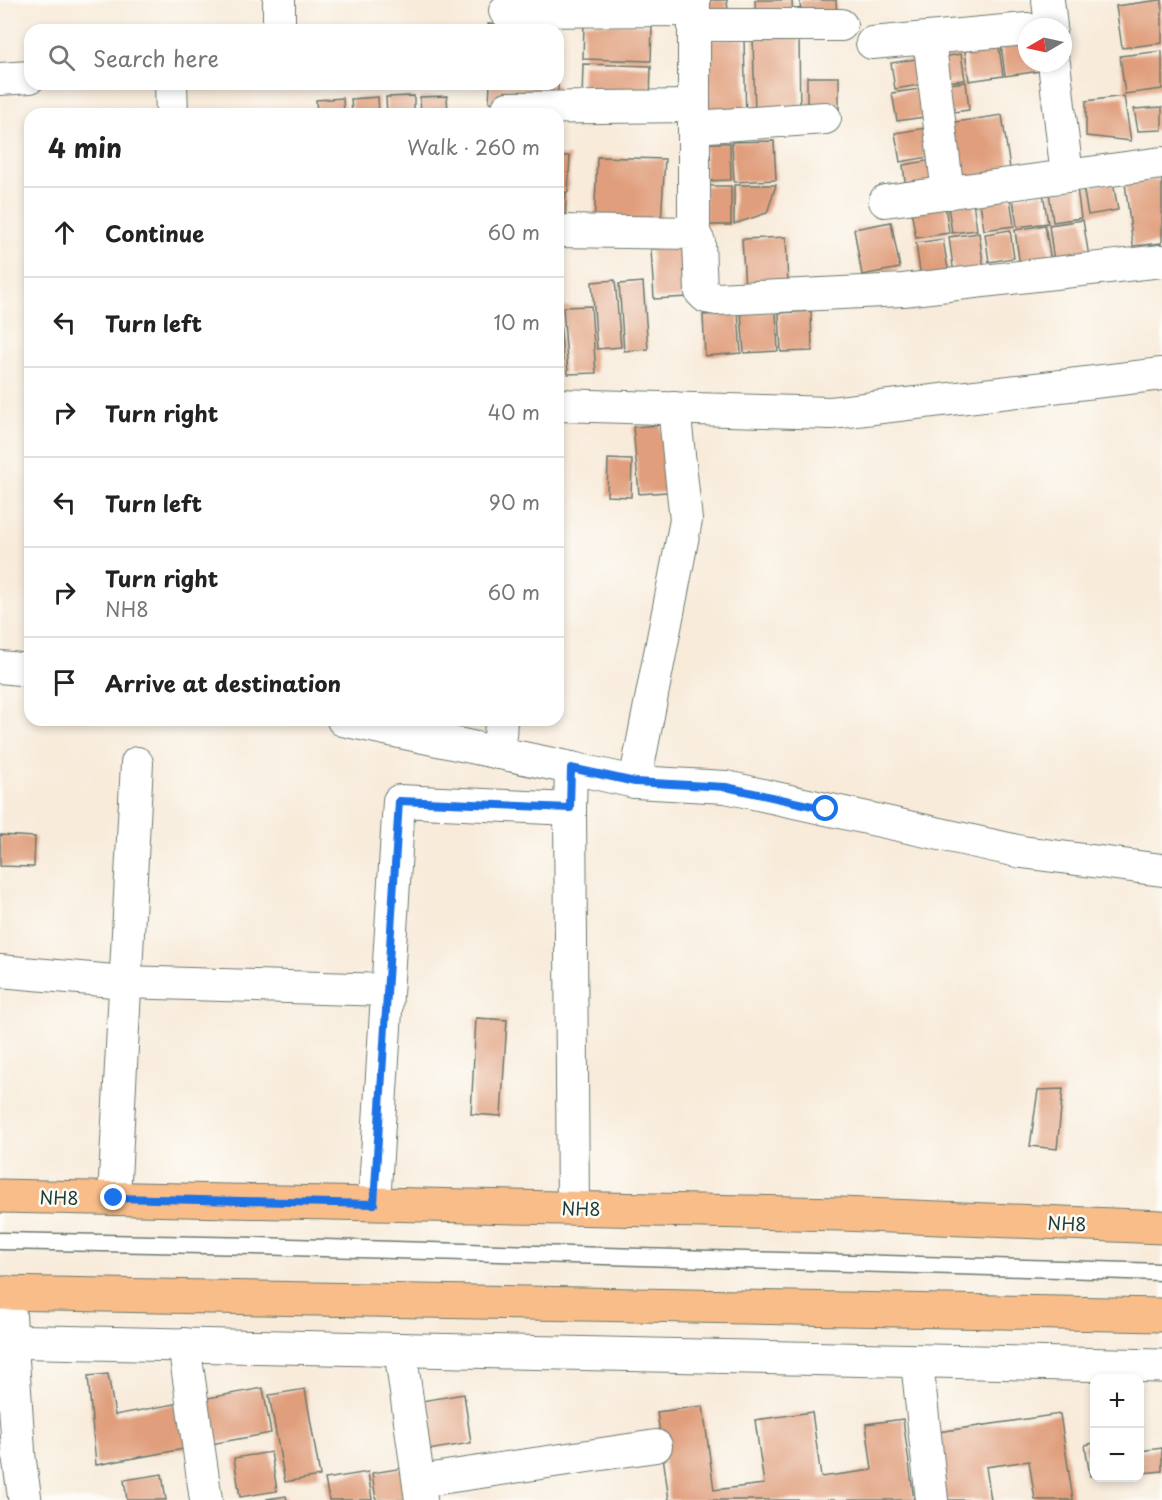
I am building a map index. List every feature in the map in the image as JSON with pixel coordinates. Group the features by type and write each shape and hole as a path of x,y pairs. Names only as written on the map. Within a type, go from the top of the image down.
{"main road":[{"name":"NH8","path":"0,1196 841,1214 1162,1227"},
{"path":"4,1293 1162,1315"}],"street":[{"path":"279,0 279,24"},
{"path":"1048,0 1050,18"},
{"path":"505,11 694,12 841,24"},
{"path":"694,12 694,234 699,242 701,292 706,297 903,290 1162,261"},
{"path":"872,43 1018,29"},
{"path":"929,38 948,193"},
{"path":"1055,72 1067,176"},
{"path":"0,79 24,77"},
{"path":"171,90 172,108"},
{"path":"564,110 694,116 825,118"},
{"path":"885,201 1162,163"},
{"path":"564,231 694,234"},
{"path":"564,405 831,413 1162,374"},
{"path":"635,782 686,520 674,408"},
{"path":"0,668 24,670"},
{"path":"371,726 635,782 726,787 1022,852 1162,870"},
{"path":"499,753 501,726"},
{"path":"114,1198 137,763"},
{"path":"571,768 573,1208"},
{"path":"374,1204 399,801 570,808"},
{"path":"0,971 125,982 387,990"},
{"path":"4,1293 9,1460 24,1500"},
{"path":"5,1341 1162,1366"},
{"path":"184,1344 206,1500"},
{"path":"399,1349 420,1491 656,1446"},
{"path":"917,1362 932,1500"}],"lane":[{"path":"0,1241 267,1246 1162,1272"}],"building":[{"path":"703,0 727,0 729,23 704,24"},
{"path":"755,0 792,0 793,21 756,23"},
{"path":"800,0 836,0 837,20 801,22"},
{"path":"1162,0 1162,43 1122,48 1116,6"},
{"path":"584,23 652,25 651,61 583,59"},
{"path":"799,34 800,116 755,118 753,35"},
{"path":"744,39 746,120 704,121 702,40"},
{"path":"1018,41 1018,72 1033,72 1005,76 1001,44"},
{"path":"999,47 1003,76 969,81 965,51"},
{"path":"1162,51 1162,89 1125,94 1120,56"},
{"path":"961,54 965,80 939,83 936,58"},
{"path":"916,59 920,85 895,89 891,63"},
{"path":"583,64 651,66 650,102 582,100"},
{"path":"807,77 839,77 839,112 807,112"},
{"path":"966,82 969,110 945,113 941,85"},
{"path":"920,89 924,117 897,121 892,93"},
{"path":"490,90 558,90 558,104 489,102"},
{"path":"414,96 414,108 387,108 386,97"},
{"path":"447,96 448,108 421,108 420,97"},
{"path":"1124,96 1131,141 1086,136 1086,101"},
{"path":"378,97 379,108 352,108 351,99"},
{"path":"343,98 344,108 317,108 316,100"},
{"path":"1162,107 1162,130 1138,131 1134,109"},
{"path":"1002,115 1011,175 958,183 949,123"},
{"path":"925,128 929,157 900,162 895,133"},
{"path":"774,141 776,180 734,182 732,142"},
{"path":"705,143 730,143 731,180 705,181"},
{"path":"564,156 570,156 568,192 564,192"},
{"path":"597,157 665,159 661,222 594,229"},
{"path":"932,160 936,185 906,189 903,165"},
{"path":"1162,179 1162,243 1133,246 1125,183"},
{"path":"1113,182 1118,210 1088,215 1083,187"},
{"path":"734,185 776,185 767,213 734,224"},
{"path":"705,186 731,186 731,225 705,225"},
{"path":"1077,188 1081,218 1053,222 1049,192"},
{"path":"564,193 566,193 565,229"},
{"path":"1043,193 1048,223 1017,227 1013,198"},
{"path":"1010,198 1014,226 984,230 980,202"},
{"path":"973,202 977,230 952,233 948,206"},
{"path":"945,205 949,233 916,238 911,210"},
{"path":"1083,220 1089,257 1054,262 1049,225"},
{"path":"891,222 900,268 862,275 854,229"},
{"path":"1045,225 1051,262 1020,267 1015,230"},
{"path":"1010,230 1014,258 989,262 985,234"},
{"path":"979,233 984,270 954,274 949,237"},
{"path":"786,237 788,286 745,288 742,239"},
{"path":"943,239 949,275 921,279 916,243"},
{"path":"686,247 688,297 654,299 651,249"},
{"path":"615,280 621,347 597,349 592,282"},
{"path":"643,282 648,349 624,351 619,284"},
{"path":"591,306 596,373 568,374 564,307"},
{"path":"776,311 778,351 744,353 741,313"},
{"path":"811,311 812,351 781,352 779,313"},
{"path":"738,313 741,353 705,356 703,315"},
{"path":"661,425 667,492 639,494 633,427"},
{"path":"608,459 632,460 631,497 607,496"},
{"path":"0,835 35,837 34,867 0,866"},
{"path":"476,1018 507,1020 501,1116 471,1114"},
{"path":"1063,1089 1057,1149 1030,1146 1038,1090"},
{"path":"108,1374 115,1415 263,1388 271,1433 96,1465 88,1376"},
{"path":"305,1389 320,1476 285,1482 269,1395"},
{"path":"464,1394 471,1443 422,1451 415,1402"},
{"path":"703,1406 714,1490 764,1484 755,1420 812,1412 821,1477 872,1470 866,1424 903,1419 914,1500 669,1500 657,1412"},
{"path":"1060,1414 1073,1500 1035,1500 1029,1461 986,1467 991,1500 941,1500 931,1433"},
{"path":"1090,1444 1090,1476 1085,1445"},
{"path":"1162,1448 1162,1471 1144,1473 1144,1450"},
{"path":"271,1452 277,1491 240,1497 234,1458"},
{"path":"403,1468 408,1500 376,1500 372,1473"},
{"path":"368,1472 372,1500 329,1500 325,1479"},
{"path":"162,1474 166,1500 127,1500 124,1480"},
{"path":"286,1496 287,1500 267,1500 267,1499"}],"route":[{"path":"114,1198 374,1204 399,801 570,808 571,768 635,782 726,787 826,809"}]}
